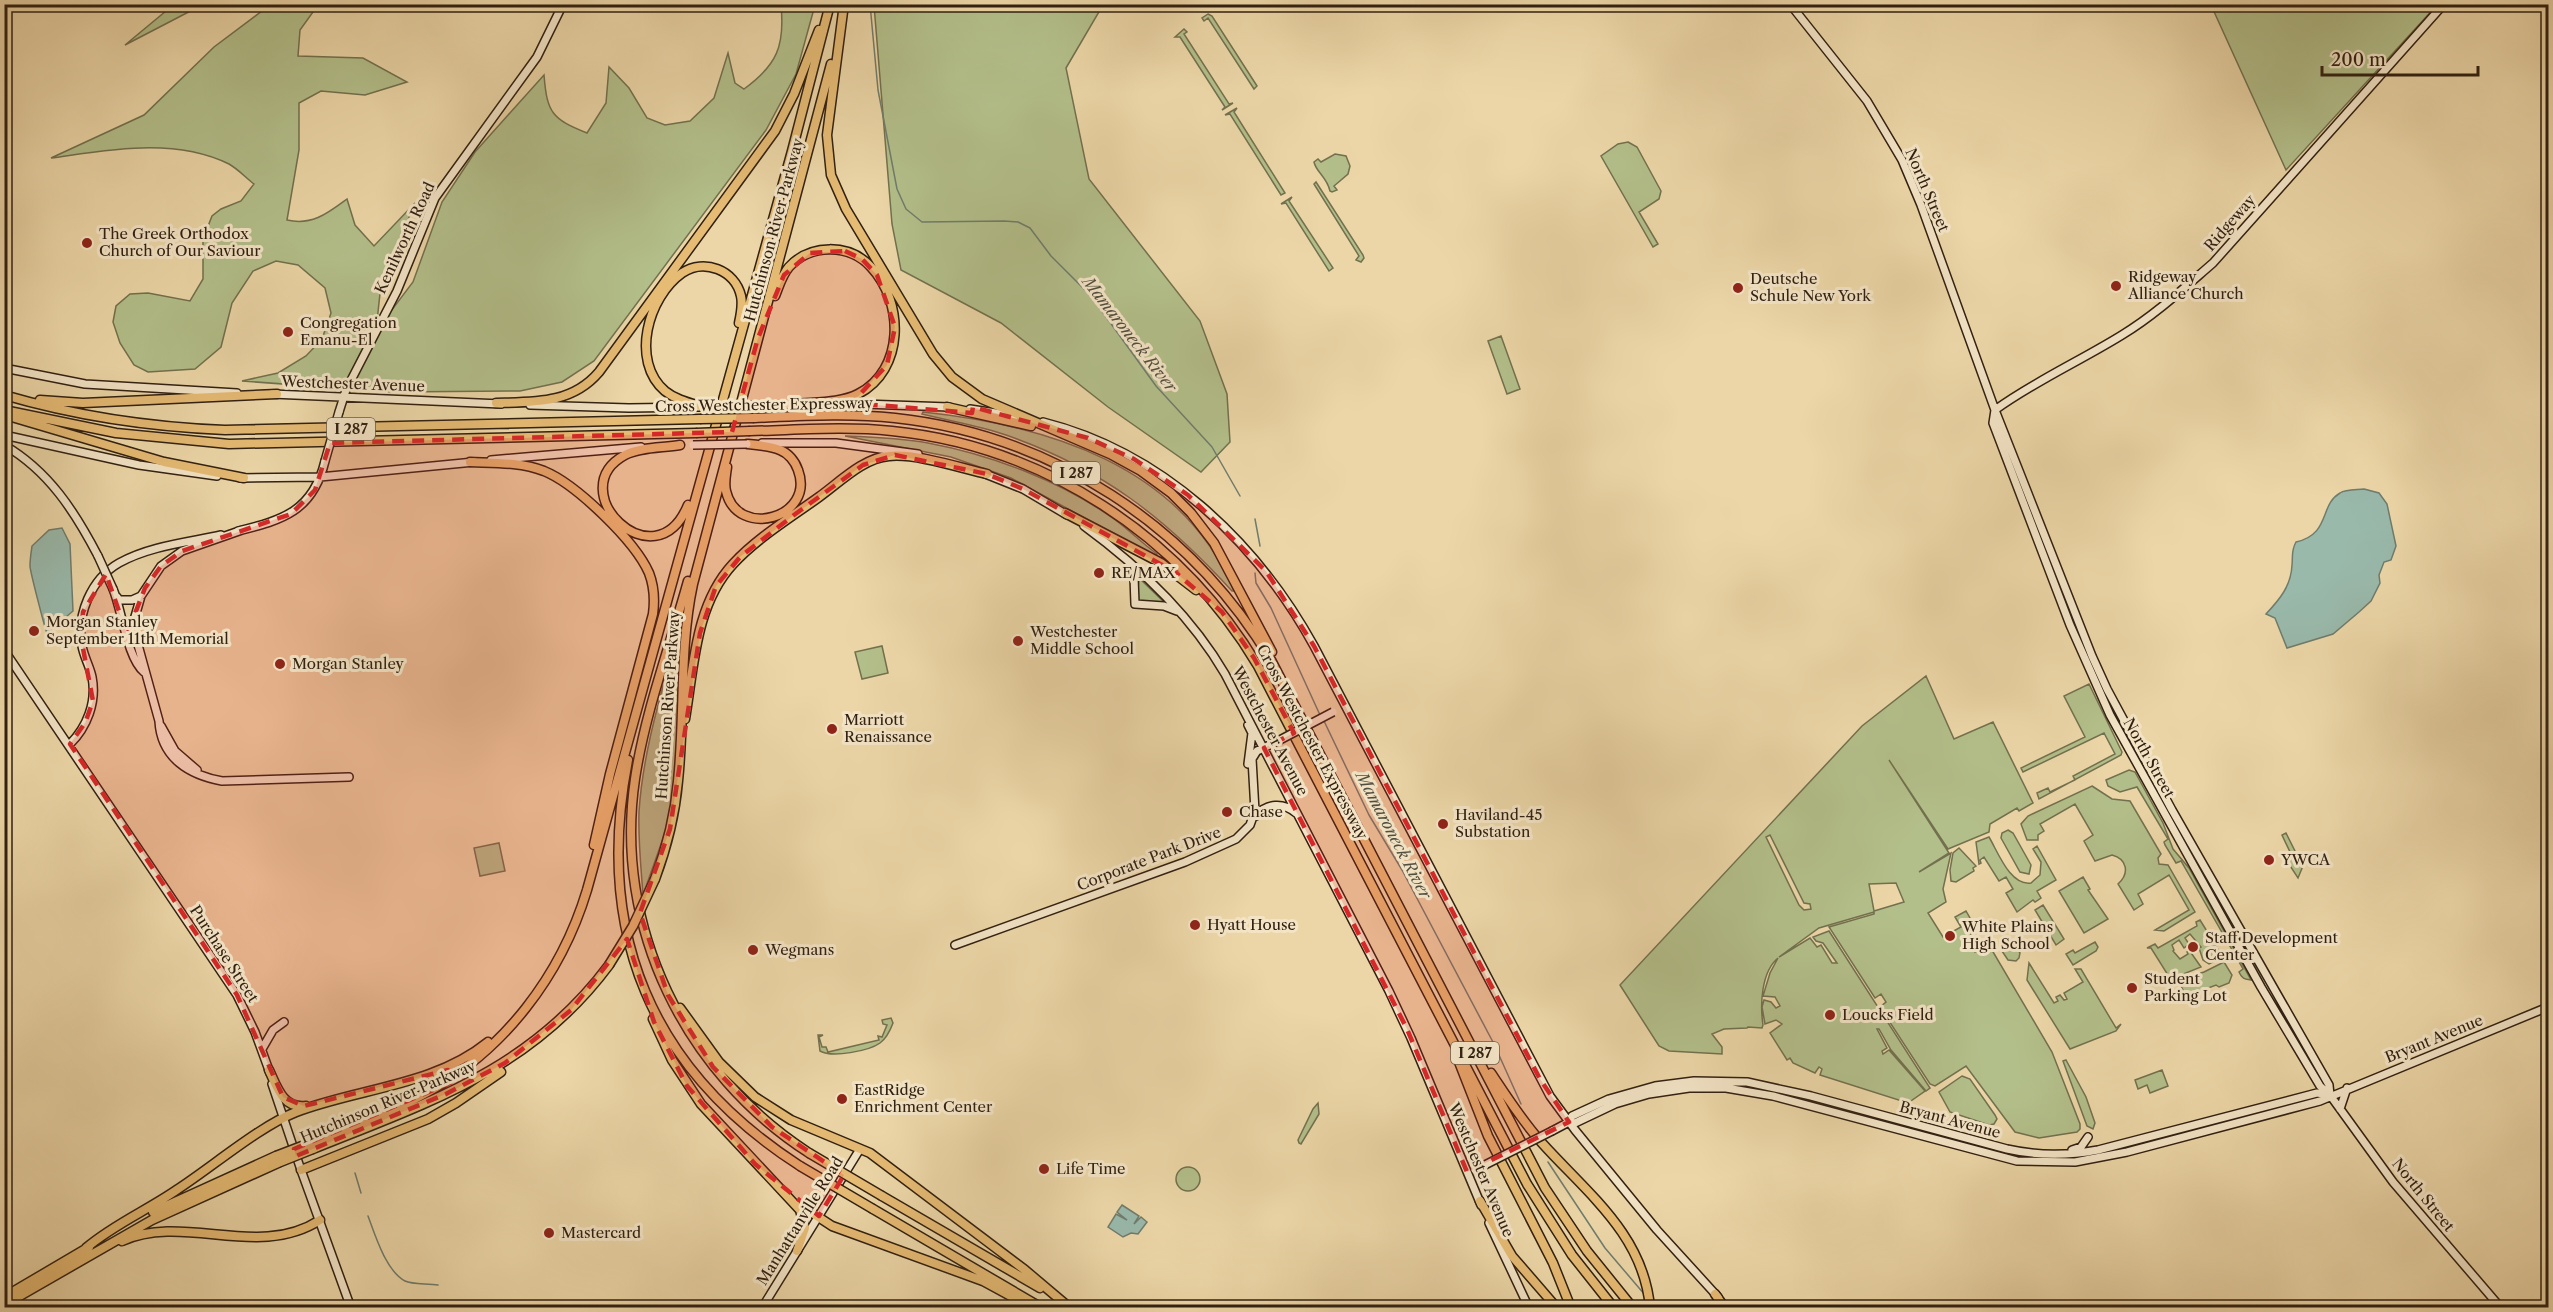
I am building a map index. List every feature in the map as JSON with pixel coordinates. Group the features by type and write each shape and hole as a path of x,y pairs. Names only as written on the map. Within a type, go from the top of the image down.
{"highway":[{"name":"Hutchinson River Parkway","path":"312,1146 430,1091 476,1059 516,1020 539,990 559,958 575,925 587,890 792,151 830,4"},
{"path":"496,403 547,401 561,398 579,390 596,376 775,131 794,94 830,4"},
{"name":"Hutchinson River Parkway","path":"4,1297 86,1248 178,1199 472,1082 505,1064 543,1035 578,1003 609,965 633,926 655,879 672,819 680,748 686,621 708,520 819,116 844,4"},
{"path":"844,4 827,144 830,169 836,190 940,363 974,394 1021,417 1091,445 1141,471 1164,487 1191,513 1209,535 1231,571 1298,710"},
{"path":"758,338 784,275 796,261 806,254 828,249 845,251 865,262 879,279 890,304 895,331 892,352 882,372 871,385 856,395 795,404"},
{"path":"703,407 678,399 662,389 653,376 647,357 646,337 652,315 668,288 686,271 701,266 716,268 729,276 739,289 742,309 732,362"},
{"path":"4,395 75,403 276,394"},
{"name":"Cross Westchester Expressway","path":"4,395 102,418 158,426 225,430 856,416 921,422 995,439 1074,472 1115,496 1146,518 1203,569 1256,636 1298,710 1550,1197 1587,1251 1633,1308"},
{"path":"947,407 1003,418 1058,433"},
{"name":"Cross Westchester Expressway","path":"4,410 116,434 229,444 836,429 892,431 948,440 1014,460 1073,487 1128,522 1178,564 1222,612 1244,642 1268,682 1537,1200 1578,1263 1614,1308"},
{"path":"4,415 145,457 244,478"},
{"path":"730,437 725,486 729,500 738,510 750,517 761,520 776,518 785,512 796,499 800,486 798,470 792,459 782,451 747,444"},
{"path":"680,446 633,452 617,461 607,475 604,486 606,504 611,516 634,534 652,535 668,531 684,514 701,474"},
{"path":"680,748 704,614 718,582 743,554 859,468 880,457 905,456 987,474"},
{"path":"470,462 525,466 543,471 564,482 578,492 632,546 643,560 652,582 655,599 652,620 608,780 587,890"},
{"path":"1065,513 1175,572 1222,612"},
{"path":"708,520 689,576 644,737 634,789 631,827 633,868 639,907 651,952 681,1020 713,1067 758,1115 810,1153 1018,1275 1069,1308"},
{"path":"641,695 621,797 617,849 623,914 637,970 654,1022 679,1073 710,1116 803,1216 804,1231 797,1251"},
{"path":"651,952 693,1028 737,1083 782,1116 861,1149 878,1159 1017,1264 1069,1308"},
{"path":"637,970 660,1022 680,1054 703,1084 750,1130 800,1166 1042,1308"},
{"path":"269,1070 283,1097 291,1104 304,1106 444,1069 469,1056 516,1020"},
{"path":"1459,1022 1523,1120 1621,1229 1637,1256 1647,1282 1650,1308"},
{"path":"1445,1025 1485,1130 1557,1270 1571,1308"},
{"path":"301,1170 443,1111 516,1062 543,1035"},
{"path":"86,1248 103,1234 157,1203 283,1118 327,1101"},
{"name":"Hutchinson River Parkway","path":"4,1305 78,1261 177,1207 277,1160"},
{"path":"768,1176 807,1210 837,1228 989,1284 1033,1308"},
{"path":"1480,1202 1512,1256 1557,1308"},
{"path":"78,1261 123,1240 147,1233 173,1231 228,1238 267,1237 293,1231 320,1220"},
{"path":"1715,1294 1727,1308"}],"main road":[{"name":"Kenilworth Road","path":"70,744 85,723 93,701 93,684 83,648 81,626 86,602 98,582 112,568 135,555 272,523 291,514 315,490 344,397 397,291 435,198 537,57 563,4"},
{"name":"North Street","path":"1790,4 1867,101 1902,160 1921,205 1995,410 2092,656 2107,689 2172,810 2329,1084 2330,1095 2393,1182 2501,1308"},
{"name":"Ridgeway","path":"1995,410 2041,379 2123,334 2173,297 2213,263 2444,4"},
{"name":"Westchester Avenue","path":"4,368 48,379 86,384 276,394 620,408 795,404"},
{"path":"795,404 947,407 1021,417 1062,428 1117,450 1157,473 1205,509 1243,545 1271,578 1300,621 1540,1079 1569,1122 1670,1245 1715,1294"},
{"path":"4,435 158,468 244,478 320,477 594,449 680,446"},
{"name":"Westchester Avenue","path":"680,446 817,442 885,448 932,457 987,474 1023,489 1065,513 1127,560 1182,614 1221,668 1235,692 1407,1029 1511,1273 1529,1308"},
{"name":"Kenilworth Road","path":"4,445 28,461 58,491 98,556 117,597 128,642 144,672"},
{"name":"Kenilworth Road","path":"242,530 175,555 155,573 141,596 134,625 145,667 144,672 159,721 160,736 169,752 179,763 209,779 349,777"},
{"path":"1127,560 1134,577 1135,604 1164,606 1182,614"},
{"path":"117,597 119,600 132,600 141,596"},
{"name":"Purchase Street","path":"4,650 70,744 237,995 262,1049 283,1118 351,1308"},
{"path":"1235,692 1252,733 1248,763 1253,779"},
{"path":"1254,818 1256,800 1252,759 1257,751 1346,706"},
{"name":"Corporate Park Drive","path":"955,945 1216,849 1243,833 1260,810 1271,805 1287,807 1299,816"},
{"name":"Bryant Avenue","path":"1569,1122 1575,1123 1627,1100 1664,1091 1708,1087 1737,1089 1773,1096 2017,1161 2065,1163 2101,1159 2320,1101 2548,1007"},
{"path":"262,1049 273,1030 284,1022"},
{"name":"Bryant Avenue","path":"1467,1172 1552,1131 1569,1122 1572,1116 1596,1105 1639,1089 1683,1082 1720,1080 1776,1087 2000,1148 2044,1154 2089,1152 2317,1093 2330,1095"},
{"path":"2340,1109 2347,1088"},
{"path":"1583,1139 1581,1129 1584,1118"},
{"path":"2000,1148 2074,1150 2082,1147 2088,1137"},
{"name":"Manhattanville Road","path":"762,1308 861,1149"}],"highlighted area":[{"path":"845,251 862,259 877,275 895,327 887,365 852,403 972,413 973,407 1088,438 1134,459 1188,495 1266,571 1314,646 1540,1079 1569,1122 1467,1172 1407,1029 1264,748 1294,733 1254,658 1222,612 1175,572 1023,489 987,474 895,455 863,465 794,515 740,557 716,586 700,633 670,829 640,913 668,995 713,1067 772,1127 844,1175 819,1216 755,1164 687,1086 654,1022 627,939 571,1010 505,1063 446,1094 296,1156 294,1149 452,1082 448,1070 304,1106 283,1097 237,995 70,744 85,723 93,701 81,638 83,612 106,574 127,634 145,588 161,566 182,551 291,514 315,490 330,443 732,432 758,338 784,275 810,253"}],"green space":[{"path":"202,5 125,45 172,6"},
{"path":"270,5 318,5 300,30 298,56 363,58 407,82 365,95 321,91 299,103 299,150 287,220 312,220 347,199 355,225 374,246 415,203 381,284 376,331 413,282 442,202 475,152 544,75 547,98 554,113 559,119 587,133 606,103 609,67 629,88 647,118 665,125 690,121 714,98 728,53 735,83 744,89 764,72 776,53 782,32 781,5 815,5 796,74 766,130 594,361 562,382 520,391 393,392 242,381 278,373 306,356 322,339 331,313 325,288 298,265 276,261 253,271 232,303 221,347 195,369 148,372 134,365 120,343 113,322 116,306 130,294 148,293 190,301 203,279 203,239 212,216 221,209 241,201 254,184 229,164 208,156 164,148 118,149 51,158 144,115 214,47"},
{"path":"874,5 1103,5 1066,68 1089,179 1200,321 1227,394 1230,442 1201,472 1108,407 1001,323 901,270 892,224"},
{"path":"2211,5 2437,5 2286,170"},
{"path":"1208,14 1212,16 1257,86 1254,89 1208,18 1204,21 1202,18"},
{"path":"1184,29 1187,32 1184,34 1229,104 1233,103 1222,110 1225,107 1180,37 1175,37"},
{"path":"1237,108 1234,112 1285,193 1281,195 1230,114 1225,115"},
{"path":"1628,142 1637,147 1661,191 1659,199 1639,212 1658,244 1653,247 1601,156 1618,144"},
{"path":"1335,154 1346,156 1350,166 1348,174 1334,186 1337,190 1332,192 1314,162 1318,159 1321,162"},
{"path":"1316,182 1363,255 1361,262 1356,260 1359,256 1314,184"},
{"path":"1292,197 1289,201 1333,268 1329,271 1286,203 1281,204"},
{"path":"1501,336 1520,389 1507,394 1488,341"},
{"path":"923,412 970,418 1062,441 1105,459 1145,482 1181,512 1211,548 1234,591 1156,518 1130,498 1073,463 1006,435 922,414"},
{"path":"845,436 928,443 977,455 1025,471 1093,505 1120,523 1157,554 1155,556 1011,478 951,457"},
{"path":"1139,578 1165,603 1140,602 1137,599"},
{"path":"681,619 673,795 666,830 643,895 639,833 641,788 656,715"},
{"path":"882,646 888,673 862,679 855,652"},
{"path":"1926,676 1954,739 1993,722 2033,803 2019,811 2017,808 1990,824 1989,832 1948,849 1889,760 1949,853 1919,872 1951,853 1943,889 1946,902 1928,913 1943,937 1961,927 1955,917 1966,911 1974,925 1969,941 1975,952 1989,945 2052,1052 2080,1129 2077,1132 2039,1138 2015,1132 1966,1066 1935,1086 1930,1084 1880,1007 1886,1002 1881,994 1875,998 1829,927 1874,914 1874,912 1819,928 1779,957 1810,938 1817,947 1821,945 1832,963 1837,963 1823,943 1816,941 1813,937 1829,931 1930,1088 1926,1091 1891,1050 1877,1029 1887,1048 1882,1051 1883,1054 1889,1050 1925,1091 1908,1103 1820,1075 1822,1069 1819,1067 1815,1073 1793,1063 1790,1058 1787,1060 1770,1033 1782,1024 1776,1020 1765,1024 1762,1007 1762,1028 1724,1029 1712,1034 1722,1047 1722,1054 1669,1051 1659,1046 1620,985 1862,726","holes":["1770,835 1804,903 1810,904 1811,909 1804,910 1799,905 1766,837","1896,883 1904,902 1874,911 1869,884","1778,958 1770,973 1763,996 1775,997 1780,1006 1776,1008 1771,1002 1764,1000 1762,1007 1762,999 1768,972"]},
{"path":"2089,684 2122,752 2121,755 2075,780 2073,776 2115,754 2104,733 2023,772 2021,768 2085,737 2064,696"},
{"path":"2129,770 2135,772 2163,823 2173,849 2189,868 2251,980 2240,974 2239,972 2243,969 2181,861 2176,863 2165,845 2164,842 2168,839 2137,787 2120,792 2108,786 2106,780"},
{"path":"2069,783 2039,799 2037,793 2048,788 2050,792"},
{"path":"2092,786 2112,799 2130,801 2161,854 2158,858 2159,864 2168,865 2195,912 2164,931 2155,930 2189,910 2169,875 2138,894 2143,904 2134,910 2118,884 2124,875 2124,863 2112,855 2095,861 2084,841 2093,835 2075,804 2040,824 2044,831 2038,835 2038,840 2027,840 2021,824 2028,816"},
{"path":"2008,830 2013,833 2031,865 2029,874 2020,872 2001,838 2002,833"},
{"path":"2286,833 2301,863 2305,861 2298,878 2285,858 2291,854 2282,835"},
{"path":"1989,837 2011,874 2024,882 2031,883 2040,875 2041,862 2033,849 2037,846 2056,880 2037,891 2041,898 2035,902 2033,900 2017,912 2006,893 2013,889 2006,877 1999,881 1984,857 1979,864 1976,842"},
{"path":"499,843 505,871 480,876 474,848"},
{"path":"1959,848 1976,866 1973,868 1974,871 1956,882 1951,881 1950,870 1953,853"},
{"path":"2083,877 2090,889 2088,890 2108,919 2084,933 2059,891"},
{"path":"2043,905 2064,939 2056,945 2035,910"},
{"path":"2200,920 2223,957 2209,964 2203,960 2199,948 2201,947 2190,934 2185,938 2189,944 2184,948 2179,940 2172,945 2173,951 2180,959 2188,954 2189,950 2201,967 2166,981 2168,975 2151,948 2147,948 2155,944 2158,948 2197,926 2196,922"},
{"path":"2008,940 2014,943 2020,953 2016,961 2008,960 2002,951 2003,944"},
{"path":"2095,942 2098,947 2096,951 2073,965 2066,954 2073,950 2075,953"},
{"path":"2224,962 2232,975 2229,983 2192,994 2192,999 2188,1000 2181,986 2184,984 2181,979 2204,972"},
{"path":"2029,963 2054,1003 2058,1001 2056,997 2060,995 2064,1000 2067,999 2064,993 2083,982 2075,969 2081,969 2116,1028 2121,1024 2116,1031 2070,1049 2027,980"},
{"path":"891,1018 893,1023 888,1034 875,1046 841,1054 820,1051 818,1035 823,1035 819,1037 822,1047 826,1047 828,1052 879,1040 878,1036 882,1037 887,1025 883,1024 882,1020"},
{"path":"2066,1060 2086,1097 2095,1123 2093,1129 2087,1126 2063,1061"},
{"path":"2162,1070 2168,1086 2150,1093 2147,1085 2138,1089 2135,1080"},
{"path":"1962,1076 1970,1079 1995,1115 1997,1119 1994,1124 1989,1125 1950,1112 1939,1092"},
{"path":"1318,1103 1319,1114 1301,1144 1298,1140"},
{"path":"1188,1167 1196,1171 1200,1179 1196,1187 1188,1191 1180,1187 1176,1179 1180,1171"}],"shaded area":[{"path":"2364,489 2379,493 2387,504 2396,546 2391,560 2384,562 2379,575 2380,583 2371,601 2333,634 2287,648 2275,618 2266,614 2287,586 2294,545 2315,533 2329,505 2340,493"},
{"path":"62,528 70,544 73,611 47,633 31,570 31,551 32,546 49,530"},
{"path":"1122,1205 1139,1216 1134,1224 1141,1217 1147,1222 1138,1234 1131,1233 1123,1237 1108,1227 1116,1214 1127,1220 1117,1212"}],"waterway":[{"name":"Mamaroneck River","path":"870,4 878,90 897,189 906,209 922,222 1004,221 1018,222 1030,228 1051,256 1091,296 1156,386 1212,447 1240,496"},
{"name":"Mamaroneck River","path":"1255,519 1260,546"},
{"name":"Mamaroneck River","path":"1255,573 1256,583 1271,608 1320,715"},
{"name":"Mamaroneck River","path":"1324,721 1369,815 1402,870 1494,1044 1521,1104"},
{"name":"Mamaroneck River","path":"1548,1162 1605,1248 1645,1295"},
{"path":"355,1173 361,1193"},
{"path":"368,1216 382,1252 398,1276 408,1282 438,1285"},
{"name":"Mamaroneck River","path":"1653,1302 1659,1308"}],"place":[{"name":"The Greek Orthodox Church of Our Saviour","path":"87,243"},
{"name":"Ridgeway Alliance Church","path":"2116,286"},
{"name":"Deutsche Schule New York","path":"1738,288"},
{"name":"Congregation Emanu-El","path":"288,332"},
{"name":"RE/MAX","path":"1099,573"},
{"name":"Morgan Stanley September 11th Memorial","path":"34,631"},
{"name":"Westchester Middle School","path":"1018,641"},
{"name":"Morgan Stanley","path":"280,664"},
{"name":"Marriott Renaissance","path":"832,729"},
{"name":"Chase","path":"1227,812"},
{"name":"Haviland-45 Substation","path":"1443,824"},
{"name":"YWCA","path":"2269,860"},
{"name":"Hyatt House","path":"1195,925"},
{"name":"White Plains High School","path":"1950,936"},
{"name":"Staff Development Center","path":"2193,947"},
{"name":"Wegmans","path":"753,950"},
{"name":"Student Parking Lot","path":"2132,988"},
{"name":"Loucks Field","path":"1830,1015"},
{"name":"EastRidge Enrichment Center","path":"842,1099"},
{"name":"Life Time","path":"1044,1169"},
{"name":"Mastercard","path":"549,1233"}]}
